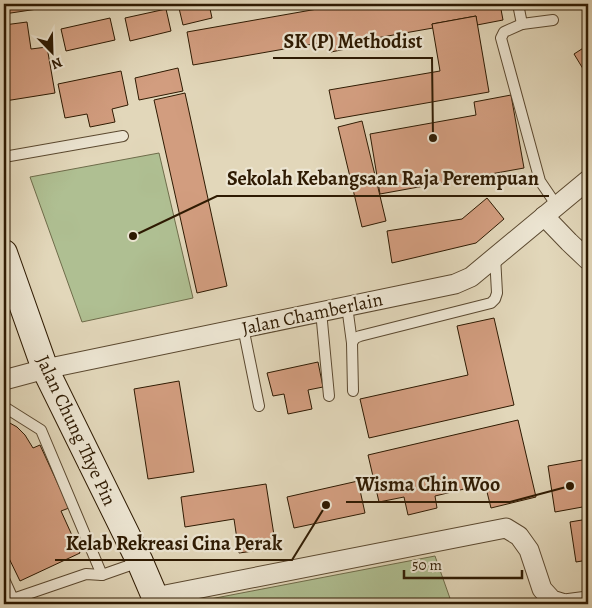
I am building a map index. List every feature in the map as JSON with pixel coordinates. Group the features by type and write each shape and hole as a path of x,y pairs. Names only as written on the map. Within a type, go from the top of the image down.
{"street":[{"name":"Jalan Chamberlain","path":"4,380 46,369 243,327 455,284 471,276 588,180"},
{"path":"551,211 569,242 588,260"},
{"name":"Jalan Chung Thye Pin","path":"4,253 46,369 157,601"},
{"path":"157,601 506,528 519,536 529,550 542,589 552,600 565,604 588,601"}],"lane":[{"path":"518,4 522,24"},
{"path":"551,211 540,181 501,38 504,32 522,24 553,20"},
{"path":"4,157 123,136"},
{"path":"352,343 355,338 360,336 491,304 497,293 495,256"},
{"path":"347,306 352,343 353,391"},
{"path":"321,311 329,396"},
{"path":"243,327 259,406"},
{"path":"4,408 41,430 102,575"},
{"path":"4,579 13,599 86,574 102,575 140,562"}],"green space":[{"path":"159,153 193,298 82,322 30,177"},
{"path":"435,556 452,604 184,604"}],"building":[{"path":"4,4 71,4 4,14"},
{"path":"178,4 209,4 212,18 183,25"},
{"path":"323,4 500,4 503,20 477,25 476,16 432,24 433,28 365,40 366,45 331,52 330,41 193,65 187,32 323,8"},
{"path":"166,9 171,31 130,41 125,18"},
{"path":"476,16 489,92 335,119 329,90 440,71 432,24"},
{"path":"110,18 115,40 66,51 61,29"},
{"path":"27,22 31,49 47,47 55,93 5,101 4,25"},
{"path":"588,45 588,77 574,54"},
{"path":"178,68 183,91 139,100 135,78"},
{"path":"121,71 128,105 112,109 115,122 90,127 87,114 65,118 58,84"},
{"path":"185,93 227,286 197,293 154,100"},
{"path":"511,95 524,168 380,194 370,134 476,115 474,102"},
{"path":"362,121 386,221 362,227 338,127"},
{"path":"487,198 504,219 476,243 392,263 387,231 462,219"},
{"path":"494,318 514,405 369,438 360,399 468,375 457,326"},
{"path":"318,362 323,387 308,390 312,409 288,414 284,394 273,396 267,373"},
{"path":"179,381 194,472 148,479 134,389"},
{"path":"518,420 536,497 491,508 485,484 435,496 437,508 408,515 404,497 379,502 368,455"},
{"path":"4,421 17,427 25,435 33,448 40,445 69,508 61,511 80,553 20,581 4,548"},
{"path":"588,459 588,506 555,512 548,466"},
{"path":"358,481 365,513 294,528 287,497"},
{"path":"266,484 276,548 239,553 234,519 185,527 181,497"},
{"path":"588,519 588,560 576,562 570,522"}],"place":[{"name":"SK (P) Methodist","path":"433,138"},
{"name":"Sekolah Kebangsaan Raja Perempuan","path":"133,236"},
{"name":"Wisma Chin Woo","path":"570,486"},
{"name":"Kelab Rekreasi Cina Perak","path":"326,505"}]}
